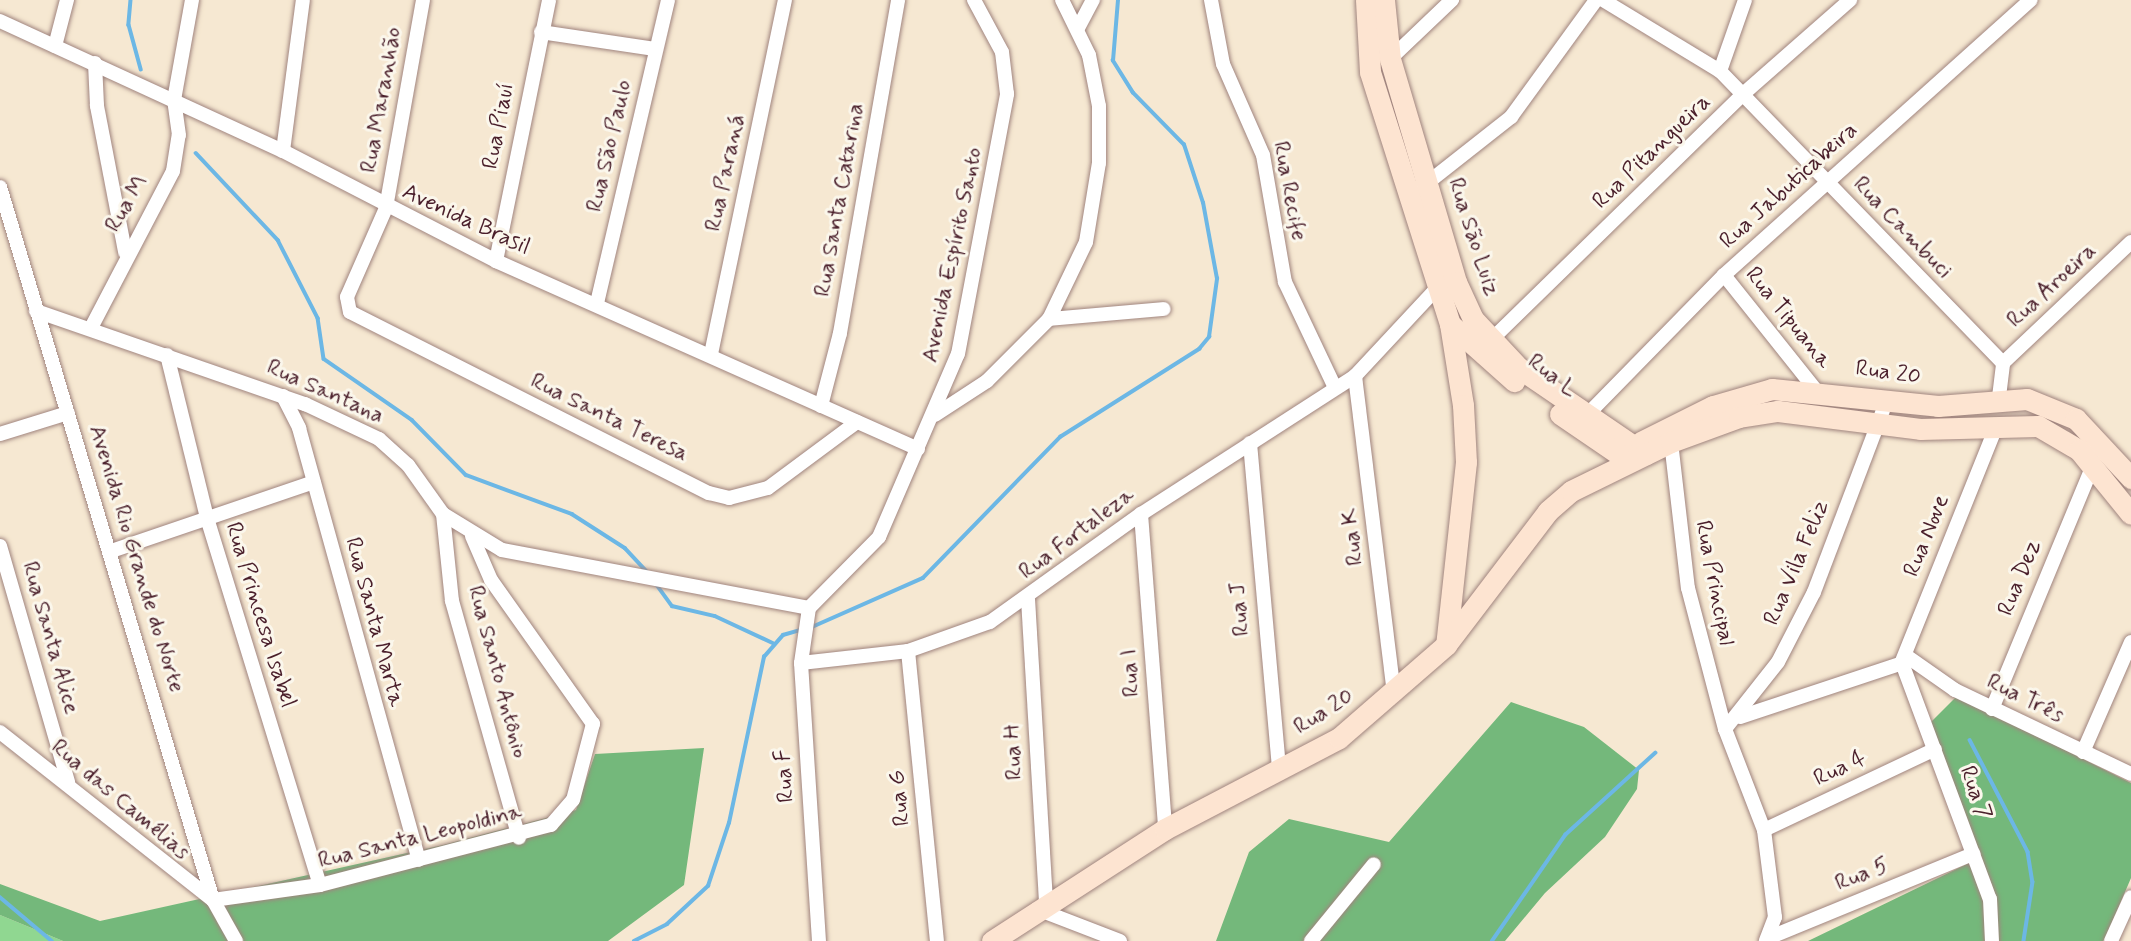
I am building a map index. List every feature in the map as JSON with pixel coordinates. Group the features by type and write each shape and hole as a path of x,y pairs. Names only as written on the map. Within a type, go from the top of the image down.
{"street":[{"path":"55,46 67,0"},
{"name":"Rua M","path":"92,326 125,253 173,171 180,135 174,100 192,0"},
{"path":"283,151 303,0"},
{"name":"Rua Maranhão","path":"347,297 386,208 423,0"},
{"name":"Rua Piauí","path":"496,261 549,0"},
{"name":"Rua São Paulo","path":"597,303 668,0"},
{"name":"Rua Paraná","path":"711,354 785,0"},
{"name":"Rua Santa Catarina","path":"821,406 840,333 898,0"},
{"name":"Avenida Espírito Santo","path":"809,608 879,537 935,415 958,354 1007,94 1002,52 974,0"},
{"path":"935,415 987,381 1049,318 1086,242 1099,163 1100,106 1078,28 1062,0"},
{"path":"1078,28 1093,0"},
{"name":"Rua Recife","path":"1211,0 1220,55 1263,155 1285,282 1335,388"},
{"path":"1366,0 1370,72 1450,324 1466,462 1447,645"},
{"name":"Rua São Luiz","path":"1384,0 1390,59 1456,282 1490,341 1636,454"},
{"path":"1390,59 1452,0"},
{"path":"1409,197 1511,117 1596,0"},
{"name":"Rua Cambuci","path":"1603,0 1720,71 2003,363"},
{"path":"1720,71 1745,0"},
{"name":"Rua Pitangueira","path":"1490,341 1742,95 1850,0"},
{"name":"Rua Jabuticabeira","path":"1587,415 1724,275 2031,0"},
{"name":"Avenida Brasil","path":"0,21 283,151 386,208 496,261 597,303 918,449"},
{"path":"541,32 655,50"},
{"path":"95,63 97,106 125,253"},
{"name":"Avenida Rio Grande do Norte","path":"0,187 111,551 213,900 236,941"},
{"name":"Rua Aroeira","path":"2003,363 2131,242"},
{"name":"Rua Tipuana","path":"1724,275 1815,389"},
{"path":"1354,376 1438,287"},
{"name":"Rua Santa Teresa","path":"347,297 357,319 709,493 738,497 768,488 857,422"},
{"path":"1049,318 1164,309"},
{"name":"Rua Santana","path":"36,311 92,326 283,396 395,450 443,514 472,536 526,556 614,567 809,608"},
{"name":"Rua L","path":"1450,324 1526,390 1636,454"},
{"name":"Rua Princesa Isabel","path":"167,355 207,518 320,885"},
{"path":"1999,397 2003,363"},
{"name":"Rua Fortaleza","path":"801,663 908,651 990,622 1028,599 1141,514 1354,376"},
{"name":"Rua K","path":"1354,376 1394,693"},
{"name":"Rua 20","path":"992,941 1042,906 1165,829 1339,738 1447,645 1548,511 1571,491 1746,394 1815,389 1938,406 1999,397 2027,398 2076,419 2131,480"},
{"name":"Rua Santa Marta","path":"283,396 314,482 419,860"},
{"name":"Rua Vila Feliz","path":"1725,729 1740,717 1814,592 1887,400"},
{"name":"Rua 20","path":"1636,454 1769,412 1879,424 2047,429 2096,468 2131,514"},
{"path":"0,434 68,413"},
{"name":"Rua Nove","path":"1903,659 1996,427"},
{"name":"Rua Principal","path":"1671,442 1688,588 1725,729 1764,830 1775,917 1767,940"},
{"name":"Rua J","path":"1250,443 1279,770"},
{"path":"2096,468 2131,480"},
{"name":"Rua Dez","path":"1992,709 2096,468"},
{"path":"111,551 314,482"},
{"name":"Rua Santo Antônio","path":"443,514 452,601 519,838"},
{"name":"Rua I","path":"1141,514 1165,829"},
{"name":"Rua Santa Leopoldina","path":"213,900 320,885 519,838 567,813 587,764 593,724 491,580 472,536"},
{"name":"Rua Santa Alice","path":"0,546 68,782"},
{"name":"Rua H","path":"1028,599 1042,906"},
{"name":"Rua F","path":"809,608 801,663 819,941"},
{"path":"2083,752 2131,642"},
{"name":"Rua G","path":"908,651 937,941"},
{"path":"1740,717 1903,659"},
{"name":"Rua Três","path":"1903,659 1992,709 2131,774"},
{"name":"Rua 7","path":"1903,659 1990,899 1992,941"},
{"name":"Rua das Camélias","path":"0,732 68,782 213,900"},
{"name":"Rua 4","path":"1764,830 1935,749"},
{"name":"Rua 5","path":"1767,940 1973,854"},
{"path":"1311,941 1374,864"},
{"path":"2111,941 2131,897"},
{"path":"1042,906 1120,941"}],"green space":[{"path":"1957,696 2131,783 2131,878 2104,941 1808,941 1971,862 1928,725"},
{"path":"1511,702 1584,727 1639,770 1637,789 1605,837 1545,893 1505,941 1216,941 1249,852 1289,819 1389,842"},
{"path":"704,748 684,885 608,941 63,941 0,915 0,884 100,921 443,845 576,810 595,754"},
{"path":"0,915 63,941 0,941"}],"waterway":[{"path":"131,0 129,25 141,69"},
{"path":"812,627 923,578 1060,437 1199,349 1209,337 1217,279 1203,203 1184,145 1133,93 1113,61 1118,0"},
{"path":"196,153 278,240 318,318 324,359 412,420 466,475 572,514 625,548 648,573"},
{"path":"657,585 672,606 715,616 773,643"},
{"path":"634,941 667,924 708,886 729,823 764,657 783,635 801,630"},
{"path":"1970,740 2028,852 2033,882 2024,941"},
{"path":"1492,941 1565,835 1655,753"},
{"path":"0,897 52,941"}]}
